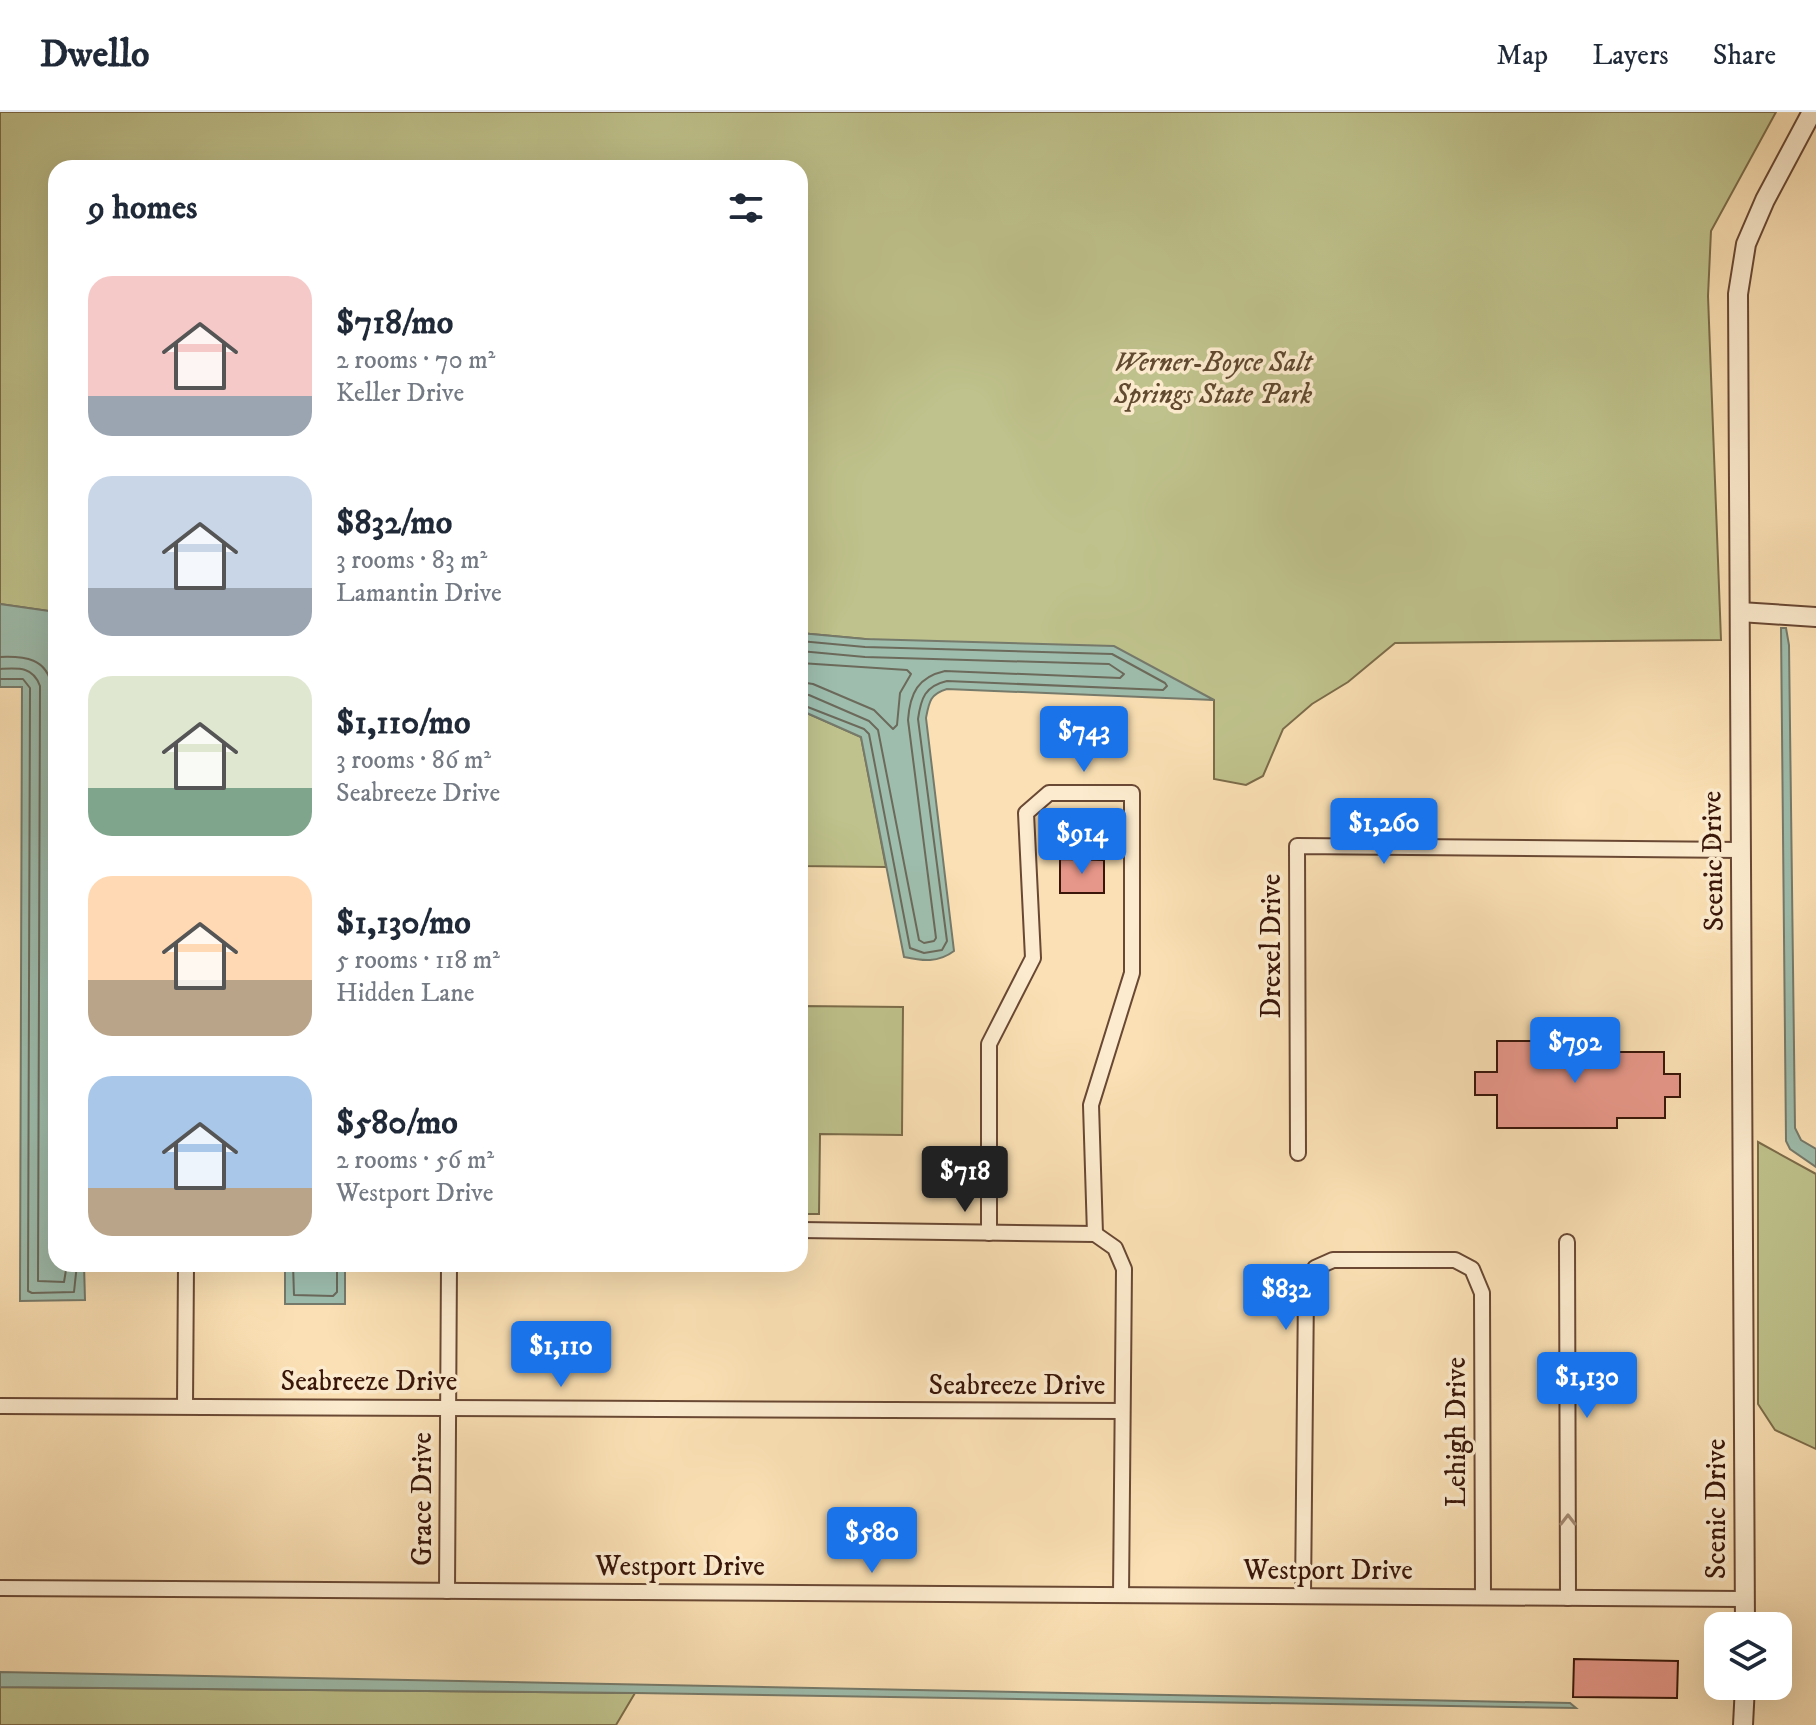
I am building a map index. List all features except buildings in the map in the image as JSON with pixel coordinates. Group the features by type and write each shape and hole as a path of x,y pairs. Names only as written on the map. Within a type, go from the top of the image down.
{"street":[{"name":"Scenic Drive","path":"1744,1612 1738,294 1746,244 1765,200 1812,112"},
{"path":"1740,612 1816,617"},
{"path":"989,1233 989,1044 1033,958 1026,813 1049,793 1132,793 1132,973 1091,1105 1095,1234"},
{"name":"Drexel Drive","path":"1298,1153 1297,846 1740,850"},
{"path":"808,1230 1095,1234 1115,1248 1124,1269 1121,1595"},
{"path":"1567,1242 1568,1598"},
{"name":"Lehigh Drive","path":"1303,1596 1306,1289 1315,1268 1333,1260 1455,1260 1472,1269 1482,1293 1483,1597"},
{"path":"185,1406 186,1272"},
{"name":"Grace Drive","path":"447,1591 449,1272"},
{"name":"Seabreeze Drive","path":"0,1406 1122,1411"},
{"name":"Westport Drive","path":"0,1588 1744,1599"},
{"path":"1743,1725 1744,1700"}],"green space":[{"name":"Werner-Boyce Salt Springs State Park","path":"0,112 1776,112 1711,231 1708,296 1721,640 1395,643 1283,729 1263,776 1246,785 1214,779 1214,700 865,639 808,634 808,160 48,160 48,611 0,604"},
{"path":"808,714 861,737 886,867 808,866"},
{"path":"808,1006 903,1007 902,1135 820,1134 819,1214 808,1214"},
{"path":"1758,1142 1816,1174 1816,1449 1775,1430 1758,1404"},
{"path":"0,1687 635,1693 616,1725 0,1725"}],"water":[{"path":"0,604 48,611 48,1272 84,1272 85,1300 20,1301 22,687 0,687"},
{"path":"1781,628 1786,628 1789,645 1795,1128 1801,1140 1816,1149 1816,1167 1790,1149 1786,1141"},
{"path":"808,634 865,639 1114,646 1214,700 947,689 934,696 926,718 954,951 936,959 904,957 861,737 808,714"},
{"path":"1099,825 1099,846 1065,846 1065,826"},
{"path":"285,1272 345,1272 345,1304 285,1304"},
{"path":"0,1672 1570,1703 1576,1708 635,1693 0,1687"}]}
